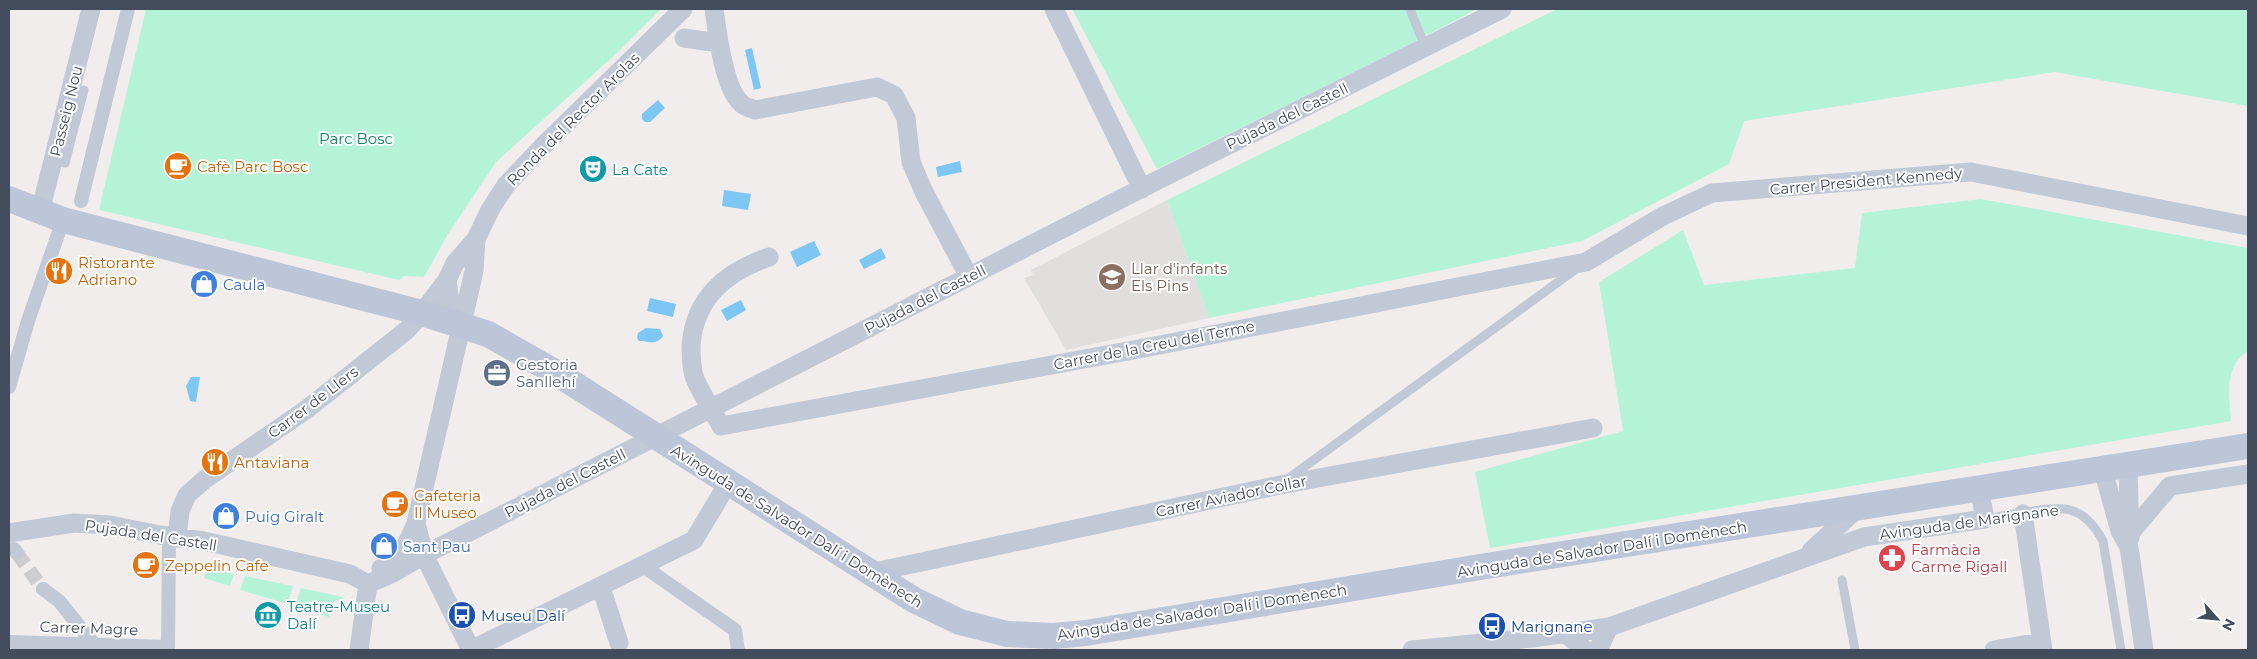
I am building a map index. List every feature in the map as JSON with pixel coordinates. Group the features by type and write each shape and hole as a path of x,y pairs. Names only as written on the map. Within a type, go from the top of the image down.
{"main road":[{"name":"Avinguda de Salvador Dalí i Domènech","path":"9,199 52,216 422,313 488,334 514,348 914,600 960,622 1007,634 1054,636 1139,625 1480,567 1688,536 1979,487 2115,468 2248,446"}],"street":[{"name":"Passeig Nou","path":"52,216 54,161 91,9"},
{"path":"81,200 128,9"},
{"name":"Ronda del Rector Arolas","path":"422,313 447,280 455,263 476,239 490,210 506,185 545,144 683,9"},
{"path":"714,9 719,42 731,91 741,104 755,110 877,87 894,95 906,118 911,162 924,192 969,277"},
{"path":"1054,9 1142,189"},
{"name":"Pujada del Castell","path":"13,545 74,523 110,525 204,541 350,574 368,584 394,573 424,555 1142,189 1502,9"},
{"path":"684,38 719,42"},
{"name":"Carrer President Kennedy","path":"1586,262 1663,216 1712,193 1971,172 2248,226"},
{"path":"9,387 28,321 52,216"},
{"name":"Ronda del Rector Arolas","path":"416,523 474,271 476,239"},
{"path":"711,408 695,378 691,355 692,330 701,305 715,289 734,273 769,257"},
{"name":"Carrer de la Creu del Terme","path":"711,408 722,426 1150,347 1586,262"},
{"path":"447,280 451,311 462,325"},
{"name":"Carrer de Llers","path":"173,537 180,511 187,495 204,480 307,409 407,330 422,313"},
{"name":"Carrer Aviador Collar","path":"870,573 1280,485 1593,428"},
{"path":"2115,468 2120,531 2130,540"},
{"path":"2115,468 2130,540 2144,650"},
{"path":"2130,540 2170,486 2248,474"},
{"path":"416,523 424,555 471,650 694,540 728,483"},
{"path":"1979,487 1984,519"},
{"name":"Avinguda de Marignane","path":"1804,557 1859,507"},
{"path":"1994,650 2042,646 2023,514"},
{"name":"Avinguda de Marignane","path":"1412,650 1538,644 1565,633 1609,627 1864,537 1984,519"},
{"name":"Pujada del Castell","path":"350,574 371,572 392,563 406,546 416,523"},
{"path":"168,649 173,537"},
{"path":"643,566 735,630 738,650"},
{"path":"359,650 368,584"},
{"path":"601,587 620,647"},
{"path":"43,589 59,601 93,644"},
{"path":"1598,650 1609,627"},
{"path":"1565,633 1585,650"},
{"name":"Carrer Magre","path":"9,642 93,644 168,649"}],"lane":[{"path":"1410,9 1425,47"},
{"path":"54,161 65,163 84,90"},
{"path":"1280,485 1586,262"},
{"name":"Avinguda de Marignane","path":"1984,519 2056,508 2070,510 2082,516 2096,528 2103,541 2121,650"},
{"path":"1842,580 1855,650"}],"shaded area":[{"name":"Llar d'infants Els Pins","path":"1167,200 1209,318 1066,350 1024,278 1033,275 1031,270"}],"green space":[{"name":"Parc Bosc","path":"146,9 661,9 619,51 496,162 448,234 424,277 405,276 399,280 99,210"},
{"path":"1072,9 1477,9 1393,53 1157,169"},
{"path":"1557,9 2248,9 2248,106 2054,72 1744,121 1729,164 1582,241 1209,318 1167,200"},
{"path":"1981,199 2248,248 2248,351 2240,357 2232,373 2229,392 2231,421 1490,548 1475,472 1623,431 1599,282 1683,230 1704,285 1855,268 1862,213"},
{"path":"207,567 234,574 230,586 204,578"},
{"path":"245,576 293,586 288,604 240,590"},
{"path":"301,588 343,597 342,601 336,600 330,605 329,617 295,606"}],"water":[{"path":"752,48 761,88 754,90 745,50"},
{"path":"658,100 665,108 650,122 645,122 642,119 642,114"},
{"path":"960,161 962,172 938,177 936,167"},
{"path":"724,190 751,194 748,210 722,206"},
{"path":"814,241 821,255 797,267 790,252"},
{"path":"881,248 886,258 864,269 859,260"},
{"path":"650,298 676,304 673,317 647,311"},
{"path":"741,300 746,310 727,321 721,310"},
{"path":"646,328 660,329 663,336 654,342 639,341 637,338 638,333"},
{"path":"191,377 200,377 196,402 190,401 186,386"}],"tunnel":[{"path":"17,553 43,589"}],"place":[{"name":"Cafè Parc Bosc","path":"178,166"},
{"name":"La Cate","path":"593,169"},
{"name":"Ristorante Adriano","path":"59,271"},
{"name":"Llar d'infants Els Pins","path":"1112,277"},
{"name":"Caula","path":"204,284"},
{"name":"Gestoria Sanllehí","path":"497,373"},
{"name":"Antaviana","path":"215,462"},
{"name":"Cafeteria Il Museo","path":"395,504"},
{"name":"Puig Giralt","path":"226,516"},
{"name":"Sant Pau","path":"384,546"},
{"name":"Farmàcia Carme Rigall","path":"1892,558"},
{"name":"Zeppelin Cafe","path":"146,565"},
{"name":"Teatre-Museu Dalí","path":"268,615"},
{"name":"Museu Dalí","path":"462,615"},
{"name":"Marignane","path":"1492,626"}]}
